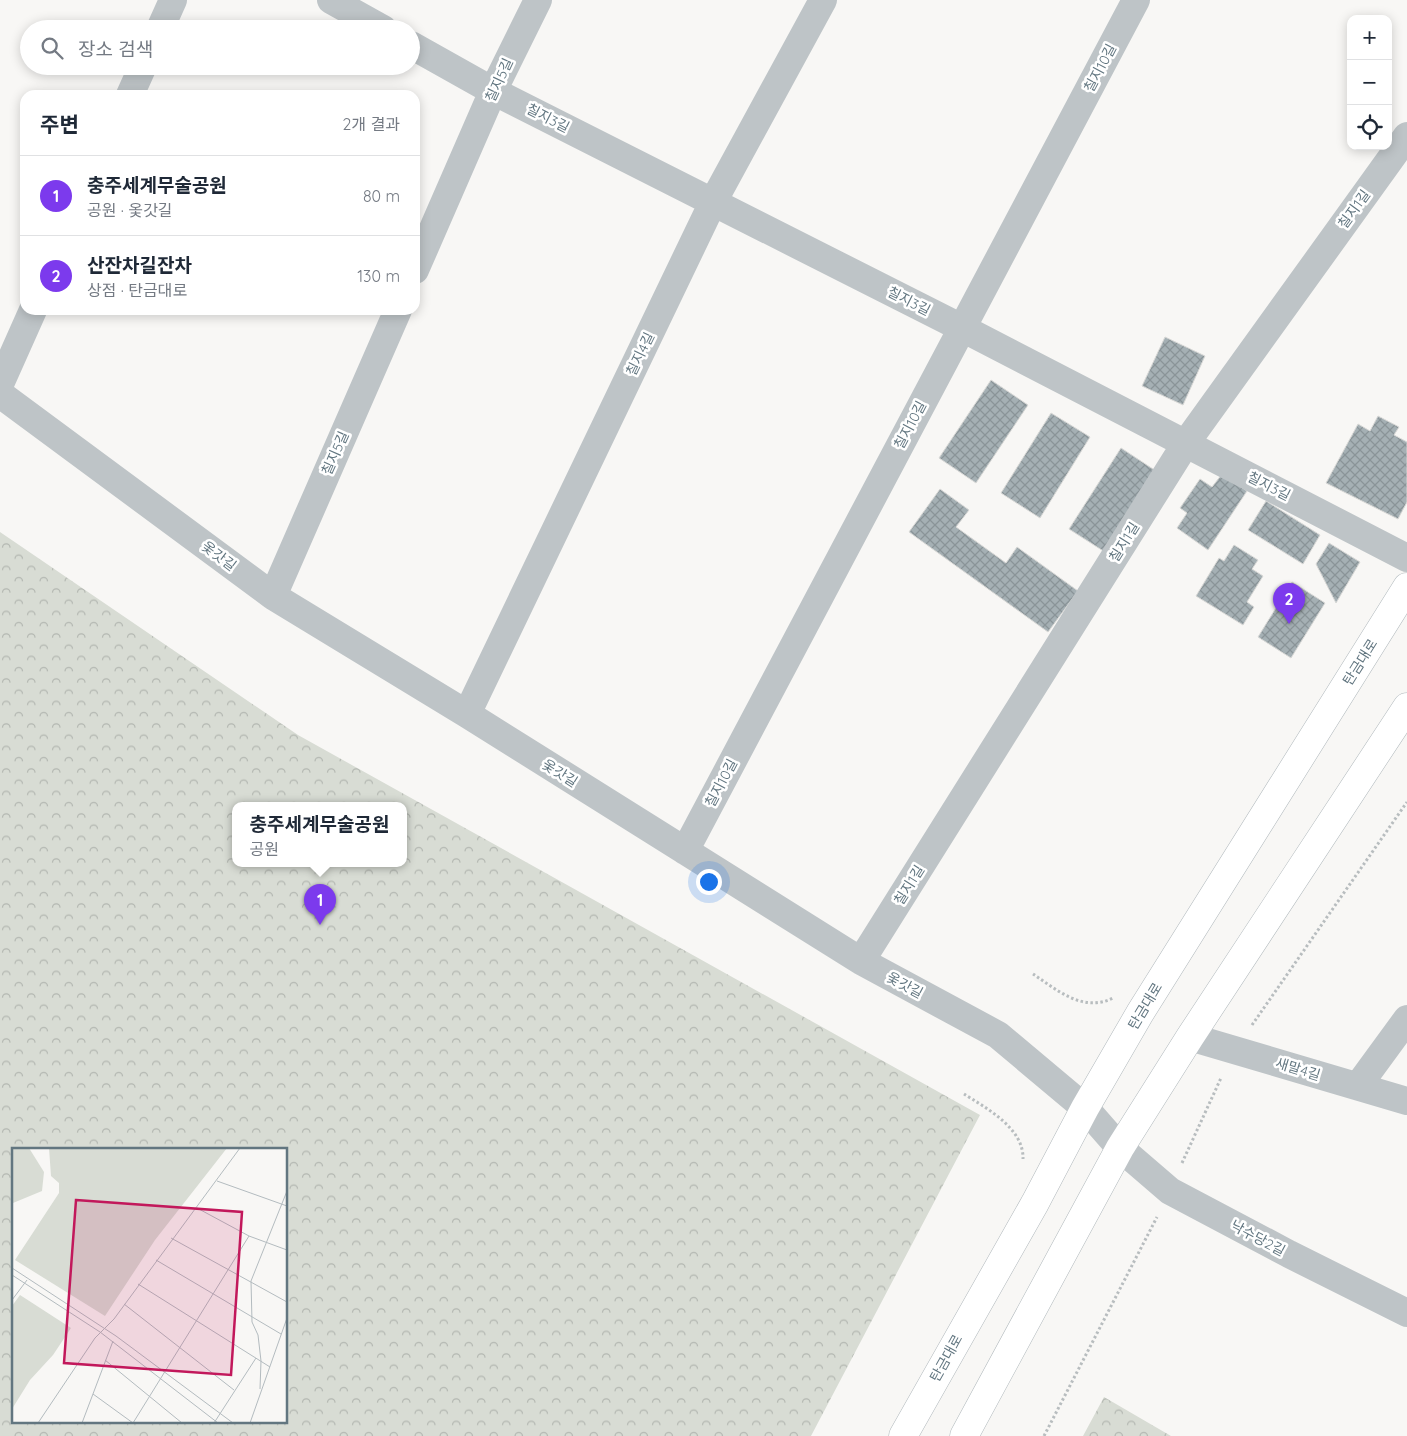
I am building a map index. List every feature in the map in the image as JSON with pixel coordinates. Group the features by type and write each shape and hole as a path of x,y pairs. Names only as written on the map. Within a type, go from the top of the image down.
{"main road":[{"name":"탄금대로","path":"903,1436 1085,1108 1222,881 1407,587"},
{"path":"964,1436 1120,1148 1190,1036 1407,707"}],"street":[{"path":"164,20 173,0"},
{"path":"332,0 367,20"},
{"name":"칠지5길","path":"420,258 493,90 538,0"},
{"name":"칠지4길","path":"467,714 713,202 822,0"},
{"name":"칠지10길","path":"685,851 1136,0"},
{"name":"칠지3길","path":"420,50 493,90 962,328 1407,558"},
{"path":"132,90 139,75"},
{"name":"칠지1길","path":"861,961 1186,443 1407,136"},
{"path":"0,384 31,315"},
{"name":"칠지5길","path":"273,596 396,315"},
{"name":"옻갓길","path":"0,394 273,596 467,714 861,961 998,1035 1085,1108 1120,1148"},
{"path":"1358,1086 1407,1019"},
{"name":"새말4길","path":"1190,1036 1407,1101"},
{"name":"낙수당2길","path":"1120,1148 1170,1191 1289,1254 1407,1313"}],"path":[{"path":"1044,1436 1138,1258 1234,1050 1407,802"},
{"path":"964,1094 992,1111 1007,1126 1024,1151 1023,1164"}],"green space":[{"path":"0,532 298,735 980,1115 811,1436 0,1436"},
{"path":"1104,1397 1171,1436 1083,1436"}],"building":[{"path":"1165,337 1205,356 1183,405 1142,386"},
{"path":"991,380 1028,405 976,483 939,458"},
{"path":"1051,413 1090,437 1040,518 1001,493"},
{"path":"1378,416 1399,427 1394,435 1407,442 1407,502 1398,519 1326,483 1358,424 1370,431"},
{"path":"1121,448 1159,473 1108,554 1069,529"},
{"path":"1222,474 1247,491 1208,550 1177,528 1187,513 1180,508 1200,479 1212,487"},
{"path":"940,489 969,510 956,527 1006,563 1017,547 1078,591 1048,632 909,532"},
{"path":"1266,501 1320,535 1303,564 1248,530"},
{"path":"1329,543 1360,562 1336,603 1316,564"},
{"path":"1234,545 1258,560 1252,569 1263,576 1247,602 1254,607 1243,625 1196,596 1219,558 1224,561"},
{"path":"1292,582 1325,603 1291,658 1258,637"}],"place":[{"name":"산잔차길잔차","path":"1289,624"},
{"name":"충주세계무술공원","path":"320,925"}]}
